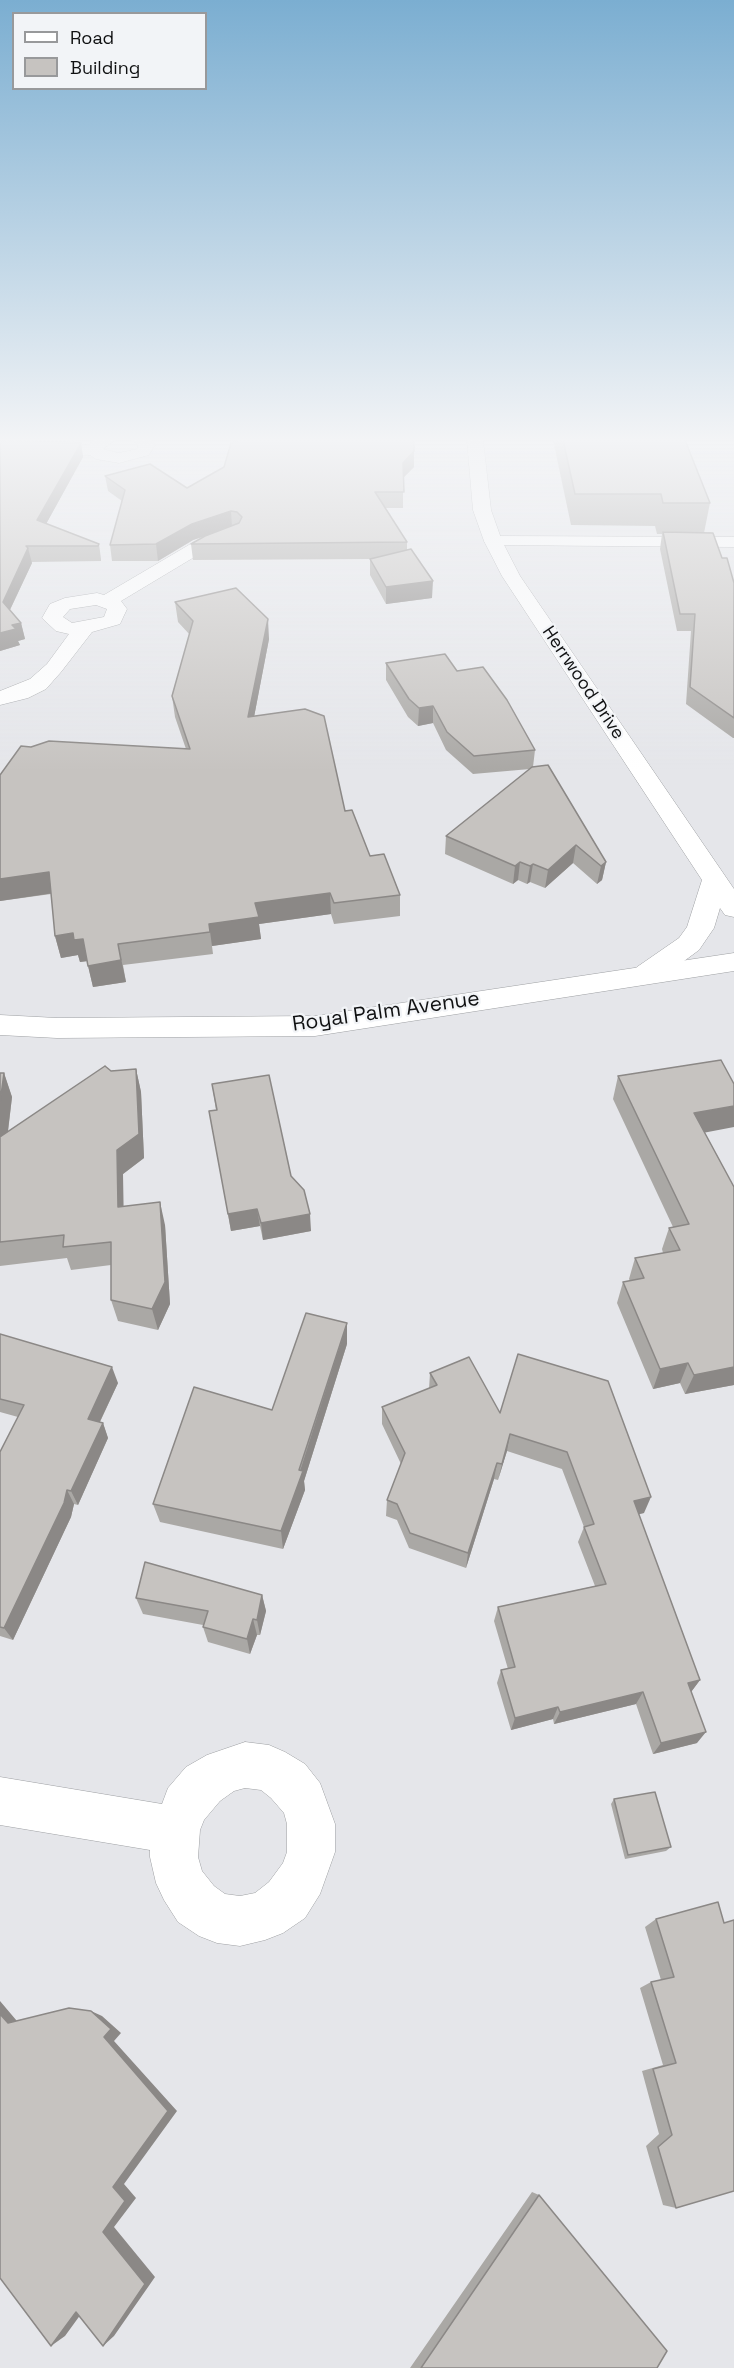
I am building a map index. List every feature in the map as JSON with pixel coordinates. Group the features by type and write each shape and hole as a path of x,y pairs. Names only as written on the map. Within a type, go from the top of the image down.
{"street":[{"path":"107,602 193,551"},
{"name":"Herrwood Drive","path":"498,551 511,576 734,909"},
{"path":"97,599 107,602 117,609 113,620 105,624 84,629 63,627 52,618 57,608 75,601 97,599"},
{"path":"0,698 20,693 38,684 54,668 84,629"},
{"path":"647,974 689,944 700,928 715,880"},
{"name":"Royal Palm Avenue","path":"0,1025 92,1028 315,1026 734,962"},
{"path":"0,1801 176,1830"}],"building":[{"path":"0,551 27,551 3,602 21,623 12,625 16,629 0,633"},
{"path":"412,551 433,581 386,587 370,559"},
{"path":"667,551 719,551 722,558 727,558 734,583 734,718 690,687 695,614 680,614"},
{"path":"236,588 268,619 248,717 305,709 324,716 345,811 352,810 370,856 384,854 400,895 334,903 330,893 255,903 259,917 209,924 210,932 118,944 121,960 88,966 83,939 74,940 73,933 55,936 49,872 0,879 0,775 21,746 31,747 49,741 190,749 172,696 193,621 175,602"},
{"path":"445,654 457,671 483,667 507,700 535,750 474,756 447,732 433,706 419,708 409,699 386,663"},
{"path":"548,765 606,862 601,866 576,845 548,870 520,862 515,866 446,836 532,767"},
{"path":"721,1060 734,1084 734,1106 694,1113 734,1187 734,1367 694,1375 688,1363 660,1369 623,1282 644,1278 635,1258 680,1250 669,1228 689,1224 618,1076"},
{"path":"105,1066 111,1071 136,1069 139,1134 117,1150 118,1207 160,1202 165,1282 152,1309 111,1300 111,1242 63,1247 64,1235 0,1242 0,1137"},
{"path":"0,1073 4,1073 0,1103"},
{"path":"269,1075 291,1176 304,1190 310,1214 261,1223 257,1209 228,1214 209,1111 217,1110 212,1084"},
{"path":"306,1313 347,1323 299,1470 303,1471 281,1531 153,1504 194,1387 272,1410"},
{"path":"0,1334 112,1367 88,1419 103,1423 71,1491 67,1490 64,1503 4,1628 0,1627 0,1452 24,1405 0,1399"},
{"path":"518,1354 608,1381 651,1497 634,1501 700,1680 688,1683 706,1732 661,1743 643,1692 560,1712 558,1707 515,1718 501,1670 515,1667 498,1607 606,1584 584,1527 594,1524 567,1452 510,1434 502,1464 497,1463 468,1553 410,1533 397,1504 387,1500 405,1453 382,1407 437,1385 430,1373 469,1357 500,1413"},
{"path":"145,1562 262,1595 257,1620 253,1619 247,1639 203,1627 208,1611 136,1598"},
{"path":"655,1792 671,1847 628,1855 614,1799"},
{"path":"718,1902 724,1923 734,1920 734,2191 676,2208 658,2147 672,2135 653,2069 676,2063 651,1982 674,1977 656,1919"},
{"path":"69,2008 91,2011 111,2029 104,2037 168,2111 113,2187 125,2201 103,2232 145,2284 103,2346 76,2312 51,2346 0,2278 0,2014 8,2023"},
{"path":"539,2195 667,2351 657,2368 421,2368"}]}
